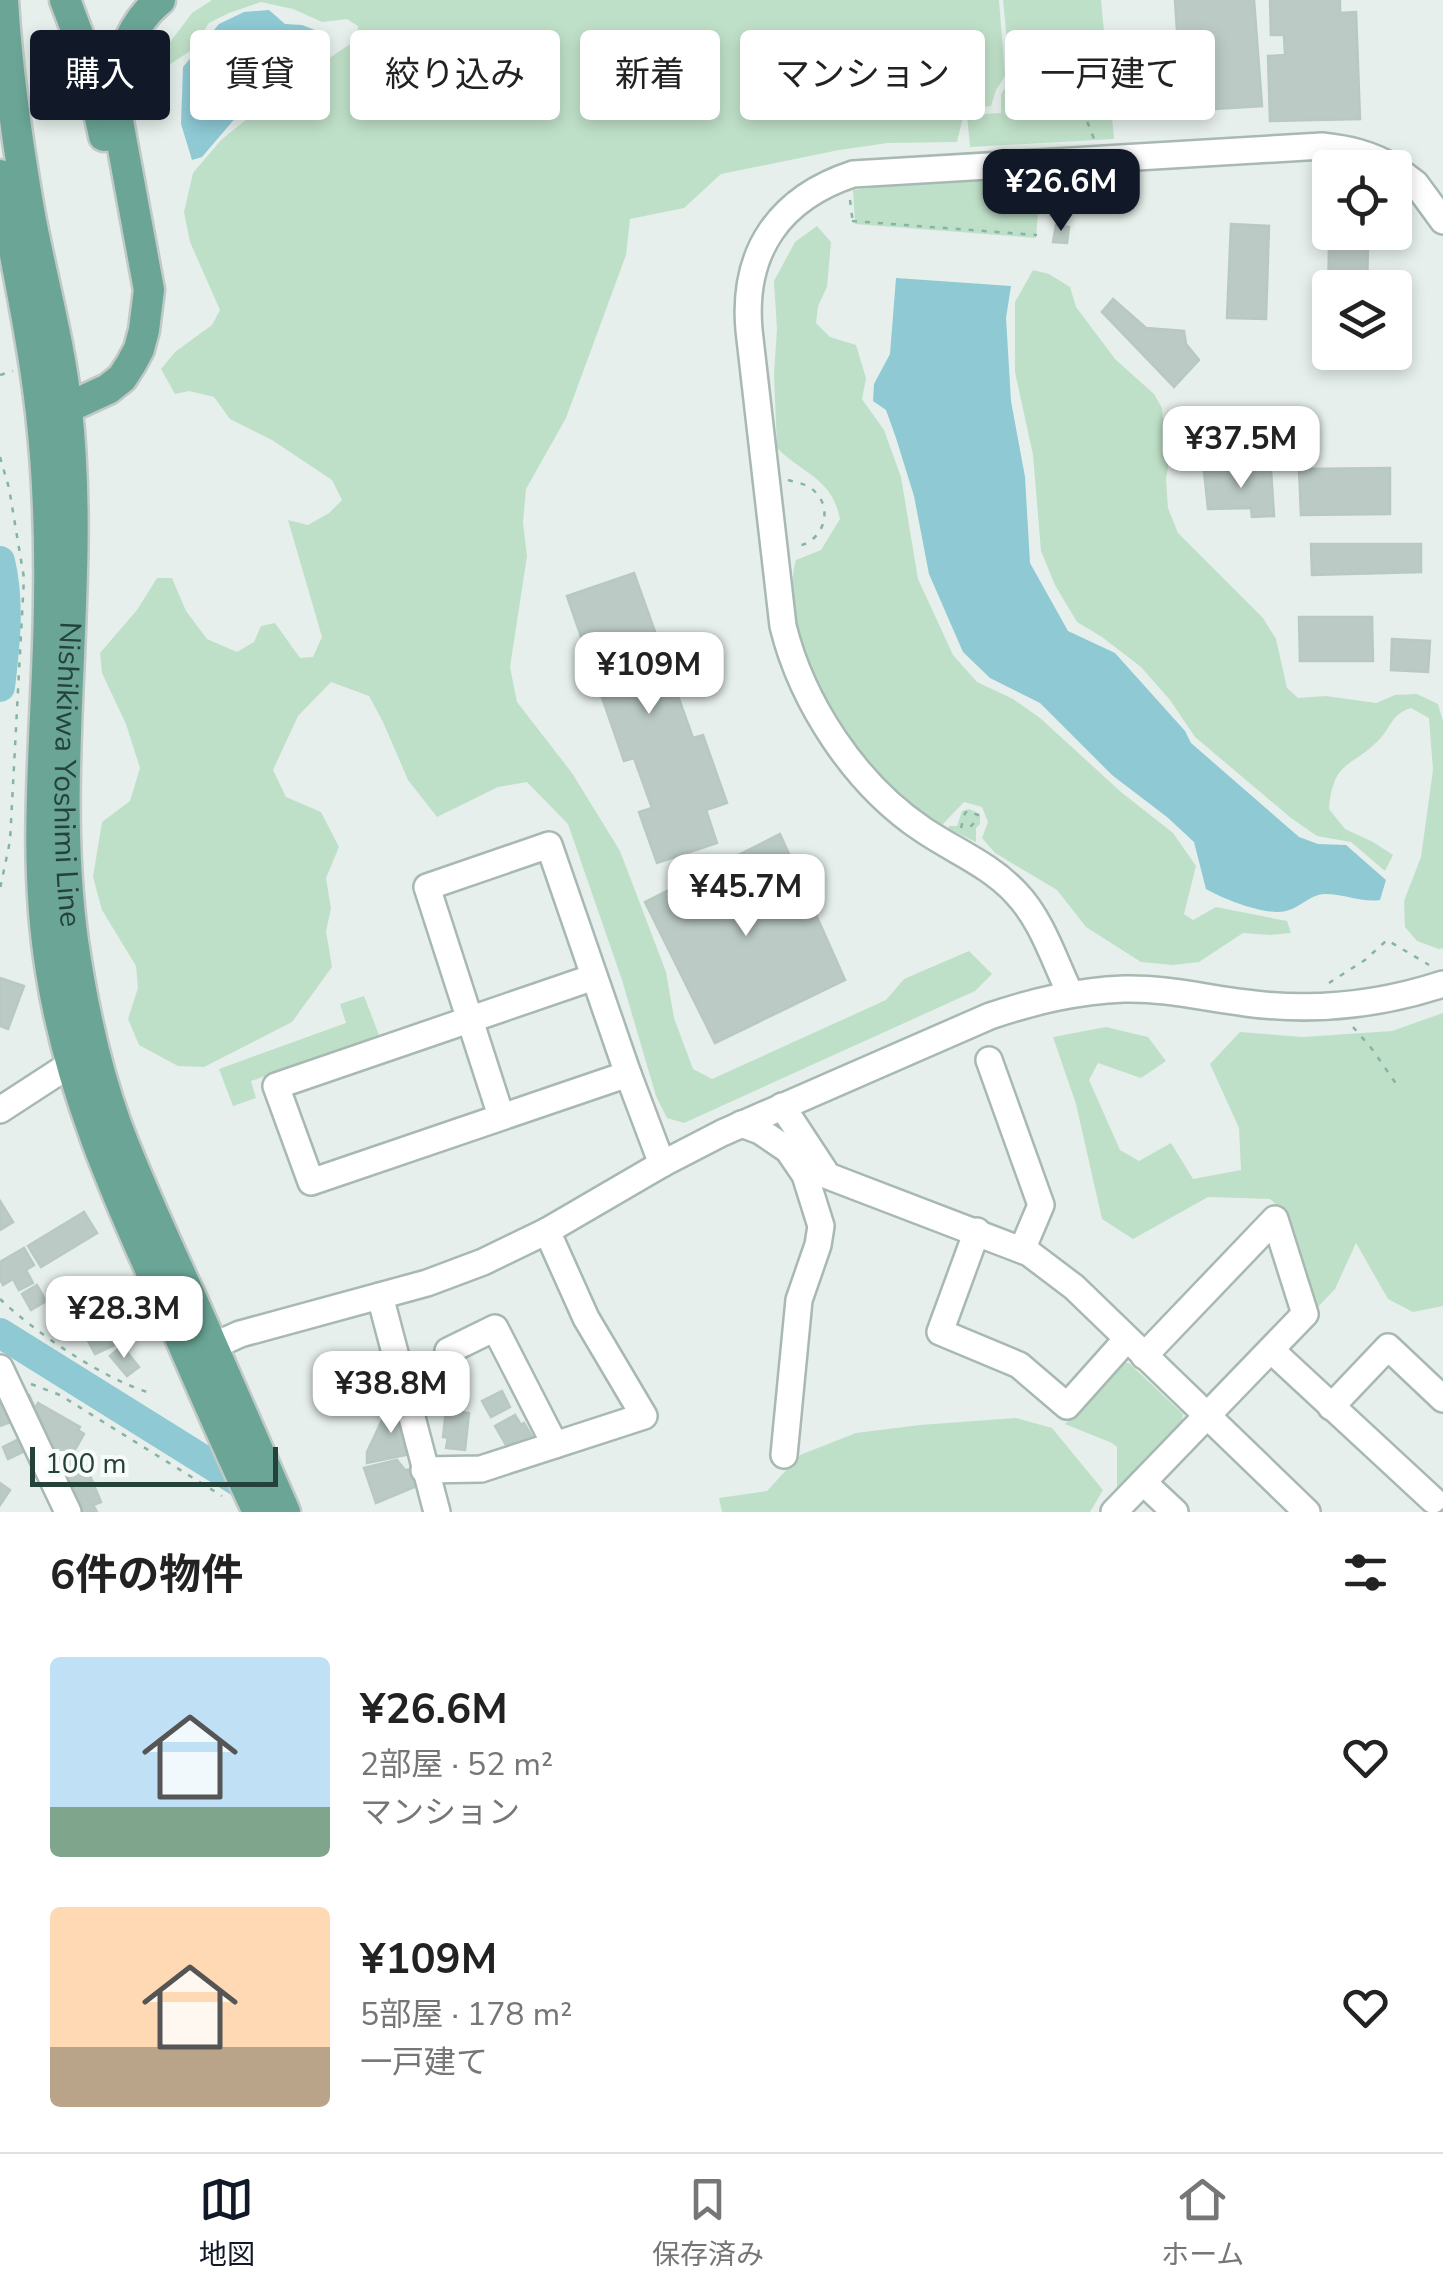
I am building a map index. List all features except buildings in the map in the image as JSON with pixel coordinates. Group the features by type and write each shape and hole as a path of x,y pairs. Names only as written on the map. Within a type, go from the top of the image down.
{"main road":[{"name":"Nishikiwa Yoshimi Line","path":"2,0 27,193 56,335 54,410"},
{"path":"65,0 88,60 135,271 144,330"},
{"path":"54,410 88,400 122,378 139,349 144,330 150,290 116,110 116,88 128,42 160,0"},
{"name":"Nishikiwa Yoshimi Line","path":"0,175 54,410 74,540 67,679 66,862 82,1056 116,1122 147,1200 201,1352 234,1461 272,1504"},
{"name":"Nishikiwa Yoshimi Line","path":"201,1352 272,1504"}],"street":[{"path":"1070,993 1030,908 989,869 915,824 880,794 828,730 800,680 783,626 749,330 747,307 755,261 780,218 797,202 829,182 853,174 1322,146 1354,150"},
{"path":"1412,181 1443,221"},
{"path":"502,1116 427,886 549,845 662,1164"},
{"path":"594,977 276,1086 311,1182 628,1074"},
{"path":"201,1352 240,1334 458,1272 546,1231 741,1124 990,1016 1070,993 1127,989 1173,991 1284,1007 1336,1006 1378,1002 1438,978"},
{"path":"0,1110 82,1056"},
{"path":"989,1060 1041,1205 1022,1250"},
{"path":"782,1106 828,1176 1029,1253 1074,1288 1307,1512"},
{"path":"741,1124 760,1131 788,1150 805,1176 821,1226 799,1300 784,1456"},
{"path":"977,1231 940,1332 1020,1365 1067,1406 1275,1219 1306,1314 1114,1512"},
{"path":"424,1470 481,1469 644,1416 586,1318 546,1231"},
{"path":"380,1296 436,1512"},
{"path":"448,1351 495,1328 555,1445"},
{"path":"1331,1407 1388,1347 1440,1390"},
{"path":"1271,1350 1432,1501"},
{"path":"1,1370 68,1512"},
{"path":"1143,1482 1175,1512"}],"path":[{"path":"1087,120 1095,140"},
{"path":"849,188 853,222 1037,234"},
{"path":"0,376 20,368"},
{"path":"0,457 24,578 10,841 0,889"},
{"path":"785,480 814,490 824,506 825,517 816,538 809,544 794,546"},
{"path":"958,830 965,813 978,815 969,828 970,839"},
{"path":"1308,1006 1332,979 1365,960 1387,940 1438,978"},
{"path":"1336,1006 1399,1088"},
{"path":"0,1299 64,1348 125,1385 150,1392"},
{"path":"1,1370 60,1395 221,1496"}],"green space":[{"path":"212,0 999,0 1005,76 991,106 985,107 985,30 740,30 740,120 962,120 957,142 888,143 721,174 684,208 630,219 626,255 566,418 526,489 523,523 527,556 510,667 517,702 572,773 620,851 666,972 674,1018 693,1069 712,1079 886,1000 904,979 969,951 992,974 975,991 684,1123 667,1118 656,1096 622,980 568,824 527,782 498,787 437,817 408,780 369,696 331,682 298,716 273,770 286,797 321,812 339,847 326,878 331,909 326,931 332,967 292,1022 204,1067 178,1066 139,1045 128,1019 138,988 136,966 102,910 93,877 102,822 130,801 140,768 126,724 102,673 100,653 137,610 157,578 172,578 186,611 207,639 237,652 254,642 261,626 275,623 300,658 313,657 322,637 288,520 308,525 342,500 332,480 272,440 230,419 214,397 189,391 175,394 161,369 175,352 212,325 220,310 190,242 184,212 193,173 221,140 246,120 330,120 330,57 350,44 350,120 560,120 560,30 357,30 358,26 347,19 322,22 293,9 261,2 229,13 209,23 204,30 190,30 190,51 170,64 170,42 192,13"},
{"path":"1003,0 1101,0 1104,30 1006,30"},
{"path":"1005,88 1005,120 1112,120 1114,139 970,147 967,120 985,120 985,114 1001,113 1001,94"},
{"path":"1041,177 1036,238 855,224 853,190"},
{"path":"817,226 831,242 827,287 818,306 816,323 830,337 856,345 866,378 862,399 884,430 901,477 918,579 953,655 977,682 1013,699 1040,718 1173,833 1196,866 1184,914 1193,920 1216,907 1287,921 1291,933 1243,933 1199,962 1141,962 1086,927 1057,890 995,853 982,838 988,822 982,807 964,802 942,825 924,815 888,783 838,719 805,654 797,621 793,573 796,560 821,550 840,519 824,486 777,448 774,281 795,242"},
{"path":"1033,270 1049,274 1070,287 1076,307 1115,359 1154,394 1162,408 1171,451 1166,479 1168,508 1178,533 1263,618 1276,639 1287,688 1298,698 1326,696 1376,703 1395,695 1417,694 1438,704 1443,721 1443,948 1417,941 1405,927 1404,901 1421,857 1433,770 1429,718 1411,708 1399,714 1378,741 1344,768 1334,782 1329,809 1345,829 1393,855 1385,871 1351,842 1317,836 1291,818 1195,737 1141,667 1077,622 1041,551 1033,455 1015,372 1015,302"},
{"path":"969,809 980,814 976,842 949,829 957,826 962,811"},
{"path":"364,996 379,1035 251,1081 256,1098 233,1106 219,1069 346,1023 340,1004"},
{"path":"1443,1013 1443,1306 1413,1312 1388,1299 1356,1243 1335,1289 1318,1307 1289,1215 1270,1199 1208,1197 1133,1239 1102,1219 1076,1104 1053,1037 1106,1027 1148,1037 1166,1061 1141,1078 1098,1063 1089,1080 1120,1150 1139,1161 1171,1143 1193,1179 1241,1170 1239,1128 1210,1064 1240,1032 1303,1037 1392,1031"},
{"path":"1122,1363 1129,1363 1183,1414 1181,1427 1120,1492 1117,1447 1065,1424"},
{"path":"1016,1418 1052,1428 1103,1490 1090,1512 722,1512 719,1498 767,1491 800,1455 856,1433"}],"water":[{"path":"269,10 285,24 315,30 214,30 244,12"},
{"path":"190,59 190,120 234,120 202,157 192,160 181,124 183,67"},
{"path":"896,278 1011,286 1006,318 1011,401 1025,477 1030,563 1068,631 1115,653 1185,731 1191,743 1299,837 1318,844 1346,845 1386,880 1380,900 1320,895 1289,910 1270,912 1206,889 1194,842 1112,775 1040,703 990,678 963,652 929,574 914,496 886,410 873,401 874,384 890,354"}],"waterway":[{"path":"0,561 6,608 0,687"},
{"path":"0,1333 255,1492"}]}
